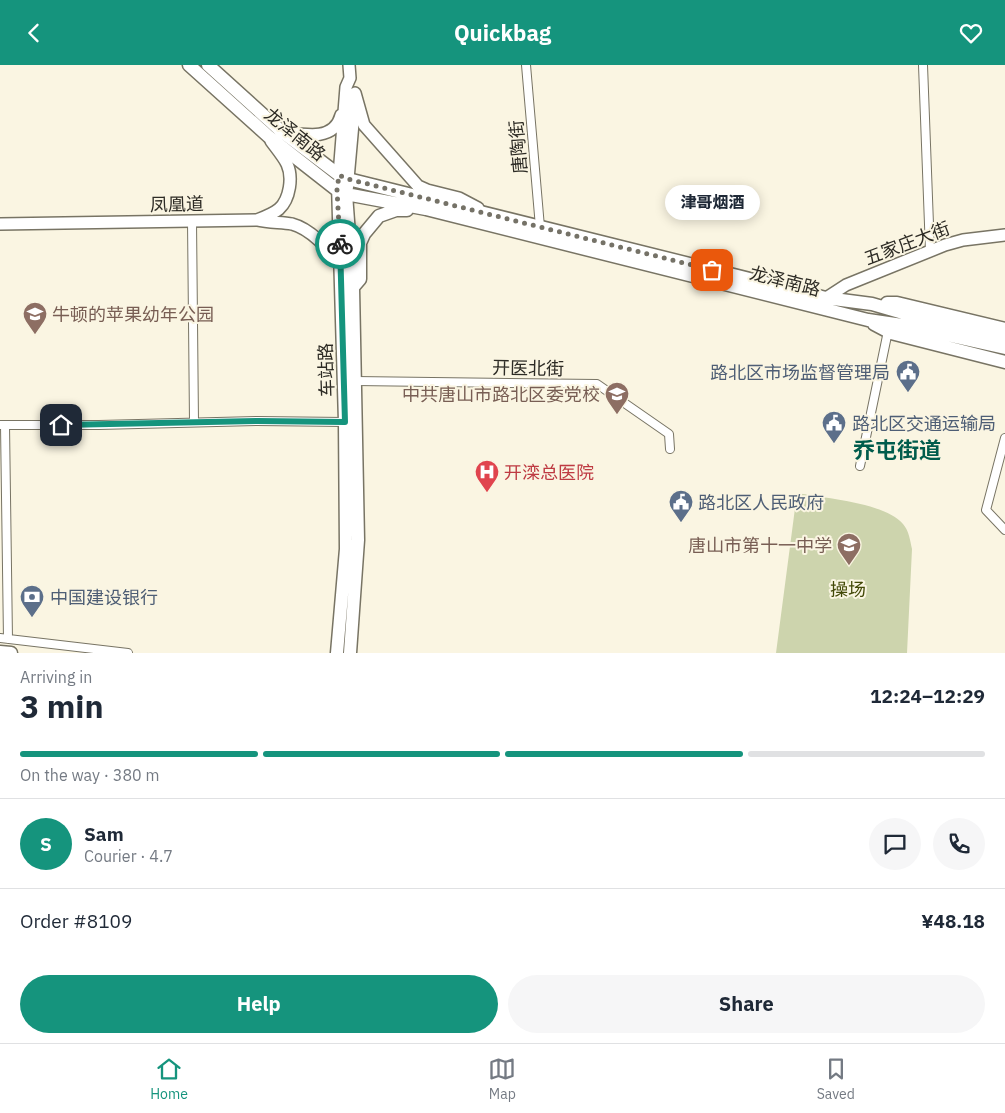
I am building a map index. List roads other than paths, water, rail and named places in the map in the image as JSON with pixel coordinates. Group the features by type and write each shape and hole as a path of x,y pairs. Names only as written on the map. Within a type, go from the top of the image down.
{"main road":[{"name":"龙泽南路","path":"189,65 268,136 342,192 426,209 868,320 902,325 1005,348"},
{"name":"龙泽南路","path":"208,65 281,131 344,177 826,299 872,304 1005,338"},
{"name":"车站路","path":"337,653 346,549 345,422 340,263 344,177"},
{"name":"车站路","path":"342,192 353,288 358,540 350,653"},
{"path":"353,288 360,279 360,243 371,225 388,212 426,209"},
{"path":"872,304 897,303 1005,329"},
{"path":"868,320 888,331 1005,362"},
{"path":"0,652 11,653"}],"street":[{"path":"344,177 351,86 349,65"},
{"name":"唐陶街","path":"526,65 540,227"},
{"path":"923,65 930,251"},
{"path":"281,131 307,136 327,133 336,127 341,118 343,95 351,86"},
{"path":"351,86 364,125 418,185 427,190 460,198 486,213"},
{"path":"258,221 280,208 289,188 290,178 286,163 268,136"},
{"path":"192,221 194,422"},
{"name":"凤凰道","path":"0,224 258,221 290,224 300,227 323,245 340,263"},
{"name":"五家庄大街","path":"826,299 846,285 930,251 963,240 1005,235"},
{"path":"860,466 888,331"},
{"name":"开医北街","path":"355,381 597,384 669,434 670,449"},
{"path":"128,653 4,639 3,425 345,422"},
{"path":"1005,438 986,511 1005,530"}],"place":[{"name":"津哥烟酒","path":"712,270"},
{"name":"牛顿的苹果幼年公园","path":"35,335"},
{"name":"路北区市场监督管理局","path":"908,393"},
{"name":"中共唐山市路北区委党校","path":"617,415"},
{"name":"路北区交通运输局","path":"834,444"},
{"name":"开滦总医院","path":"487,493"},
{"name":"路北区人民政府","path":"681,523"},
{"name":"唐山市第十一中学","path":"849,566"},
{"name":"中国建设银行","path":"32,618"}],"district":[{"name":"乔屯街道","path":"897,449"}],"park label":[{"name":"操场","path":"848,589"}]}
